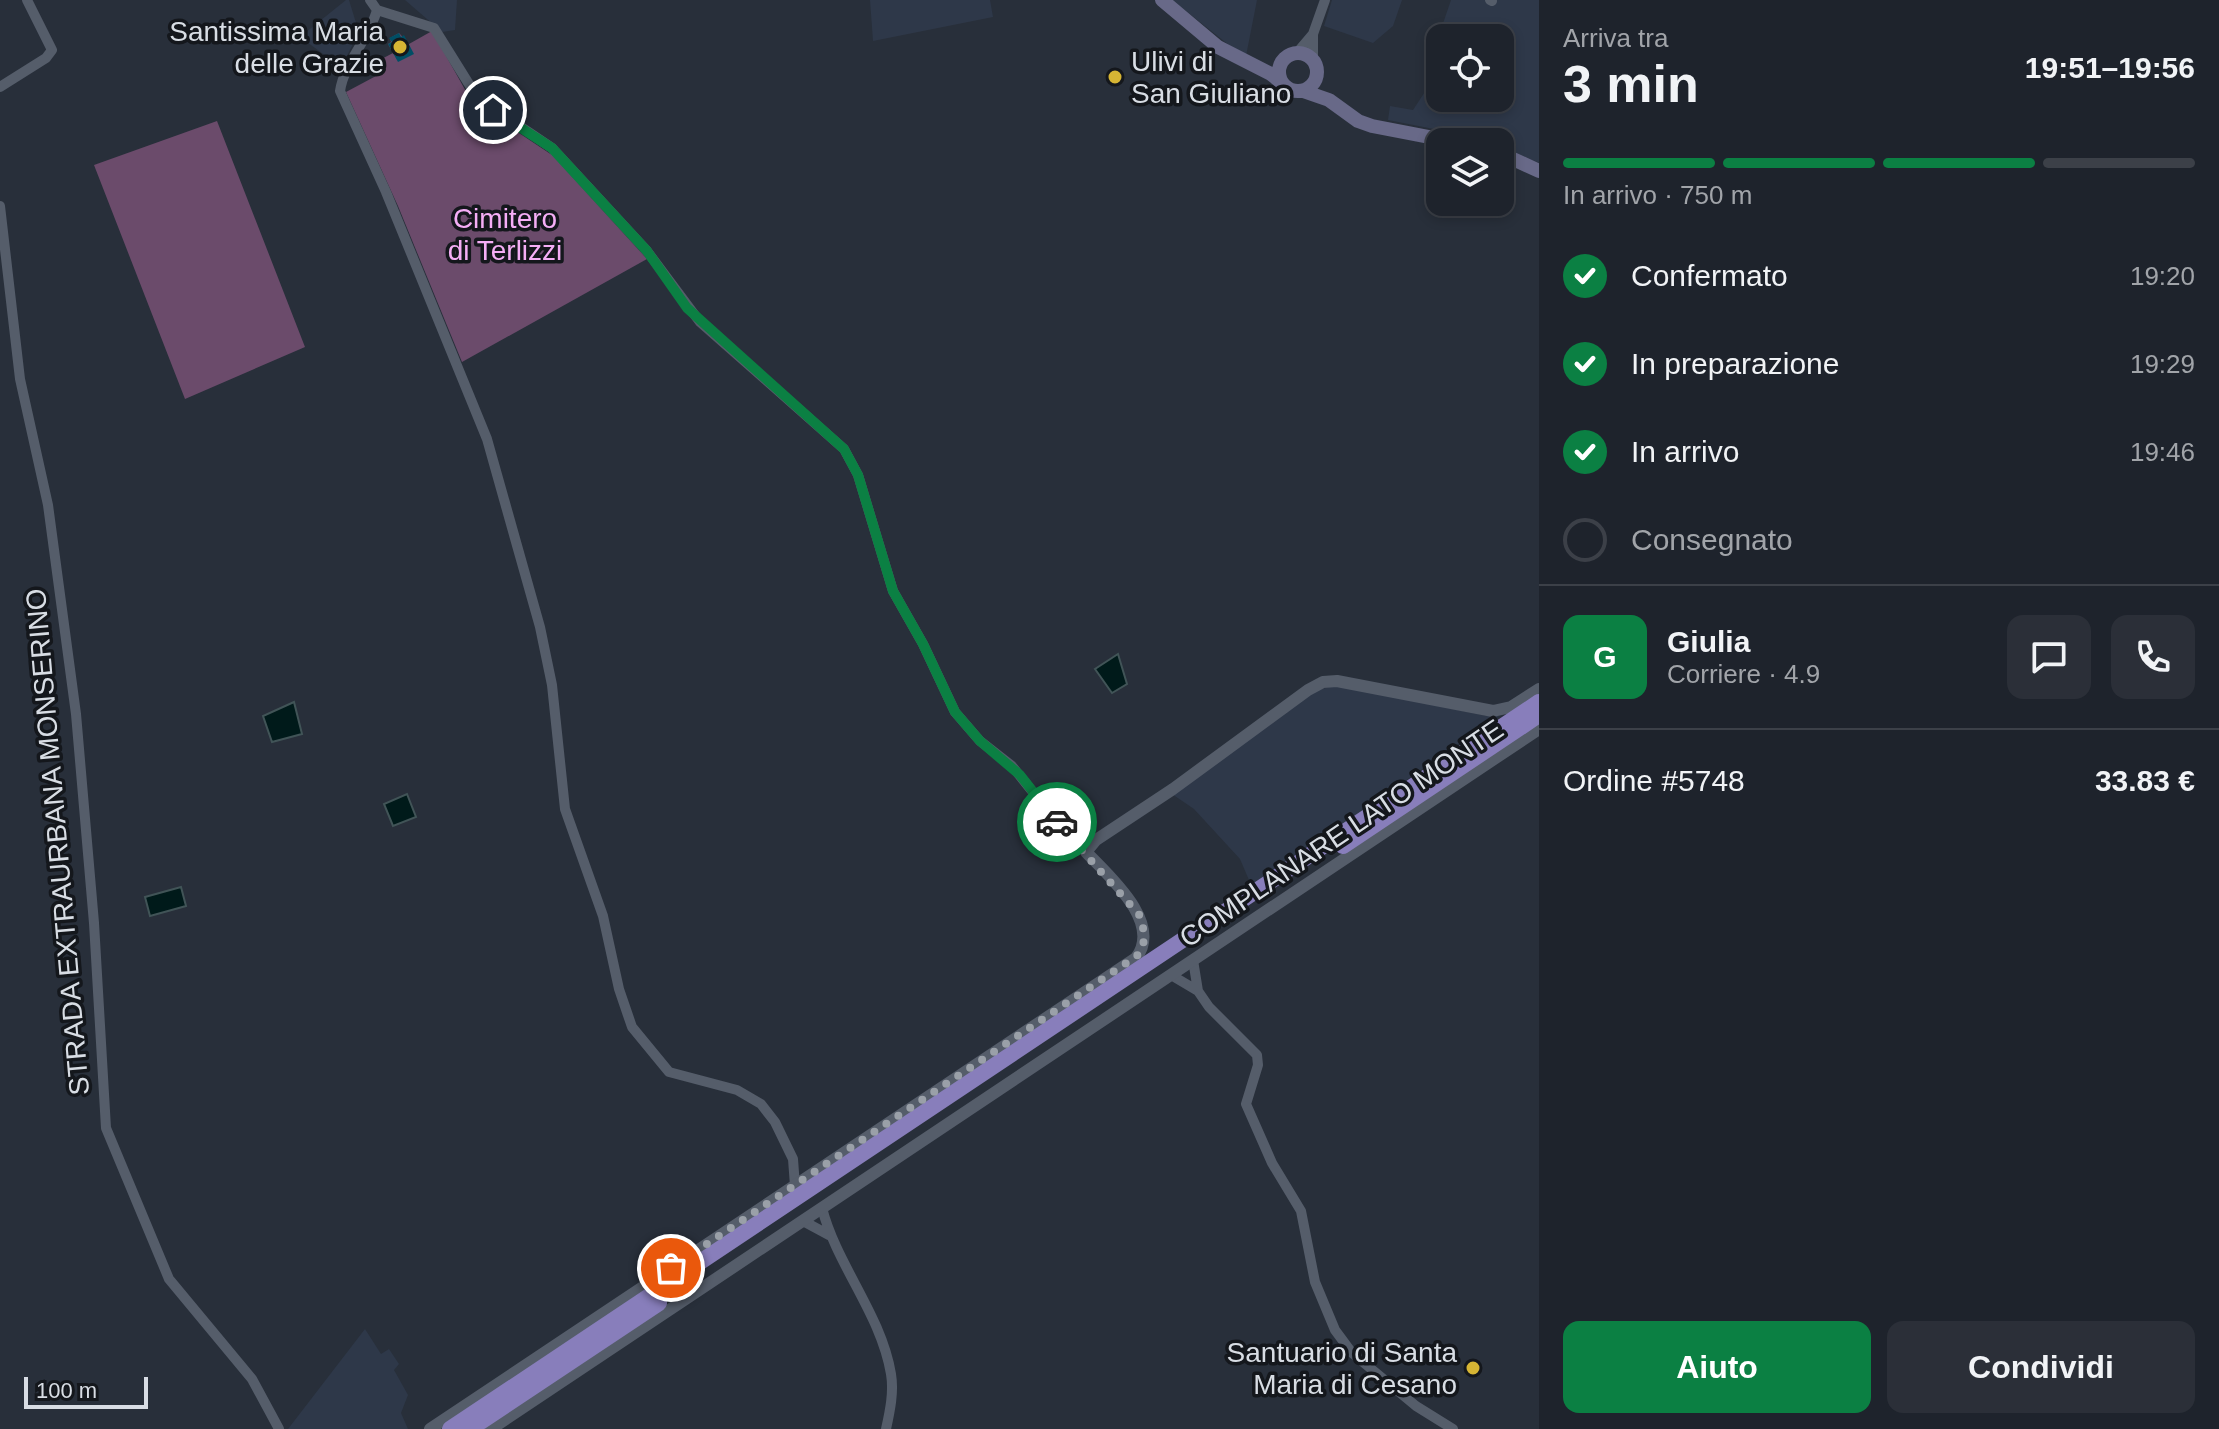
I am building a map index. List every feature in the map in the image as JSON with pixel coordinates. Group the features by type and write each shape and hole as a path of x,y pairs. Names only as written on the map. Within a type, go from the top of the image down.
{"highway":[{"path":"450,1429 1539,702"},
{"path":"470,1429 1539,715"}],"main road":[{"path":"1162,0 1218,47 1258,67 1291,90 1329,100 1358,121 1372,126 1426,136"},
{"path":"1258,67 1289,57 1313,61 1316,78 1329,100"},
{"path":"1282,83 1279,72 1289,57"},
{"path":"1303,91 1316,78"},
{"path":"1514,159 1539,171"}],"street":[{"path":"0,87 46,58 52,50 27,0"},
{"path":"370,0 377,10 429,26 440,35 477,97 552,148 647,251 687,308 844,449 858,475 893,591 923,644 955,712 980,741 1012,766 1071,840 1086,852 1142,919 1145,939 1137,956 430,1429"},
{"path":"1313,61 1313,34 1325,0"},
{"path":"377,10 371,31 342,79 340,91 386,192 487,439 540,627 552,685 565,809 603,916 619,989 632,1027 669,1072 737,1090 761,1104 775,1122 793,1159 795,1186"},
{"path":"1289,57 1313,34"},
{"name":"STRADA EXTRAURBANA MONSERINO","path":"0,206 20,379 48,505 76,714 94,923 106,1128 169,1279 252,1379 279,1429"},
{"path":"1086,852 1096,840 1323,682 1337,681 1493,711 1511,707 1539,689"},
{"name":"COMPLANARE LATO MONTE","path":"491,1429 1539,729"},
{"path":"1193,960 1198,991"},
{"path":"1171,975 1198,991 1219,1019 1257,1055 1258,1065 1246,1104 1272,1163 1301,1211 1315,1282 1335,1330 1352,1353 1416,1406 1453,1429"},
{"path":"793,1159 813,1173"},
{"path":"822,1208 829,1235 869,1313 891,1373 892,1397 886,1429"},
{"path":"803,1221 829,1235"}],"shaded area":[{"path":"349,0 357,26 352,46 341,67 300,37"},
{"path":"405,0 457,0 455,30 442,32"},
{"path":"870,0 990,0 993,17 873,41"},
{"path":"1172,0 1257,0 1246,56 1234,49"},
{"path":"1332,0 1402,0 1393,26 1373,43 1324,26"},
{"path":"1451,0 1539,0 1539,163 1514,152 1514,128 1429,128 1388,120 1390,106 1413,110 1426,90 1426,112 1514,112 1514,24 1443,24"},
{"path":"1118,654 1127,684 1112,693 1095,669"},
{"path":"1336,685 1499,716 1252,887 1240,859 1194,809 1172,794 1311,692"},
{"path":"294,702 302,734 272,742 263,716"},
{"path":"407,794 416,817 393,826 384,804"},
{"path":"181,887 186,906 150,916 145,897"},
{"path":"365,1329 381,1354 389,1349 399,1364 394,1370 408,1395 401,1413 408,1429 288,1429"}],"green space":[{"name":"Cimitero di Terlizzi","path":"432,31 472,102 552,155 647,259 462,362 398,206 346,92 376,76 370,65 393,53 388,44 390,38 399,33 409,44"},
{"path":"217,121 305,347 185,399 94,165"}],"building":[{"name":"Santissima Maria delle Grazie","path":"399,33 401,37 404,35 414,54 398,62 388,44 392,42 389,38"}],"way so far":[{"path":"671,1268 1137,956 1145,939 1141,917 1057,822"}],"place":[{"name":"Santissima Maria delle Grazie","path":"400,47"},
{"name":"Ulivi di San Giuliano","path":"1115,77"},
{"name":"Santuario di Santa Maria di Cesano","path":"1473,1368"}],"route":[{"path":"493,110 552,148 647,251 700,322 844,449 858,475 899,606 923,644 955,712 980,741 1012,766 1057,822"}]}
